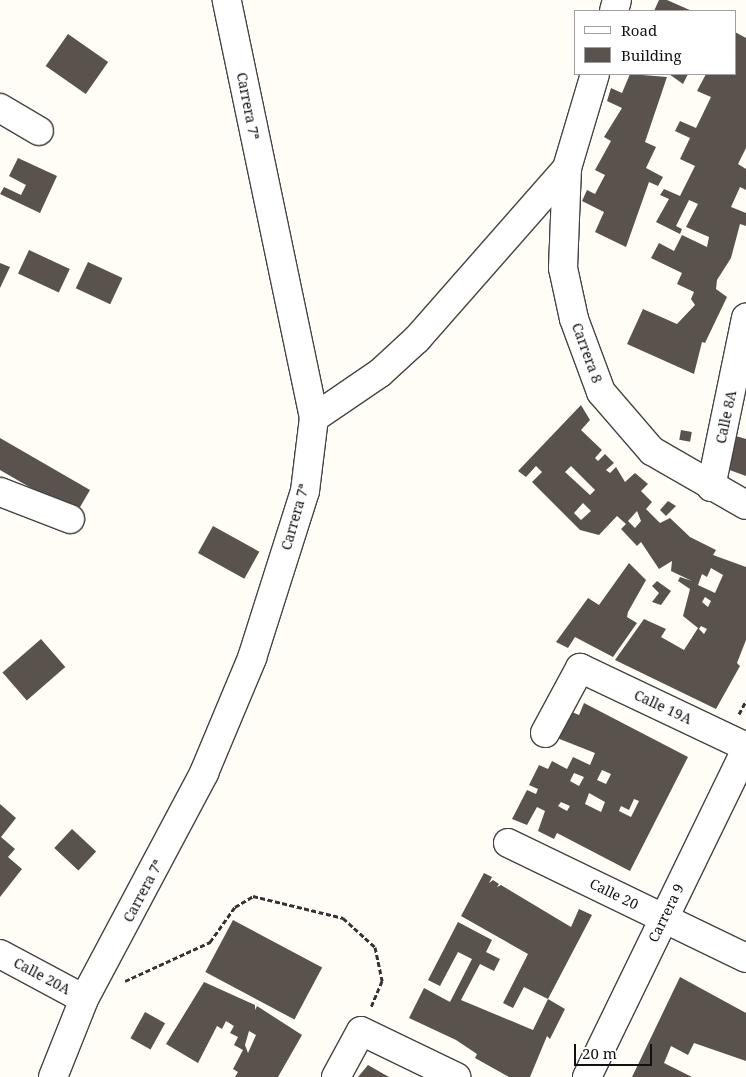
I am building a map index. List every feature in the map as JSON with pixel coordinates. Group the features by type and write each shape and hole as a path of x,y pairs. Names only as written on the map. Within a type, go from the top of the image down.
{"street":[{"name":"Carrera 7ª","path":"53,1077 84,999 204,773 252,658 305,491 314,418 227,0"},
{"name":"Carrera 8","path":"595,75 567,168 563,268 574,319 601,392 652,451 711,487 746,505"},
{"path":"0,108 39,131"},
{"name":"Carrera 8","path":"314,418 380,372 417,339 567,168"},
{"name":"Calle 8A","path":"711,487 746,318"},
{"path":"0,492 70,519"},
{"name":"Calle 19A","path":"545,733 580,668 746,748"},
{"name":"Carrera 9","path":"587,1077 746,748"},
{"name":"Calle 20","path":"508,843 746,958"},
{"name":"Calle 20A","path":"0,954 84,999"},
{"path":"336,1077 361,1031 456,1077"}],"path":[{"path":"84,999 210,942 235,908 253,896 343,918 375,947 382,981 361,1031"}],"building":[{"path":"659,0 667,0 690,10 654,10"},
{"path":"736,33 746,38 746,148 738,164 746,169 746,190 740,187 731,207 746,213 746,226 740,224 731,258 717,280 716,289 727,297 705,343 702,342 694,374 627,344 643,309 677,324 695,305 691,299 694,292 677,284 682,273 651,258 659,243 674,251 682,235 707,247 709,237 686,227 698,204 689,200 676,226 682,229 680,234 656,222 669,199 660,195 664,189 680,196 695,166 680,159 690,138 675,131 680,121 696,128 711,97 697,91 705,75 736,75"},
{"path":"68,34 108,62 86,94 46,66"},
{"path":"630,75 667,77 645,142 656,147 646,168 663,177 658,186 649,182 626,247 595,232 604,212 582,201 587,190 595,194 605,175 595,170 611,141 604,137 622,108 607,101 611,88 622,93"},
{"path":"670,75 688,75 683,84"},
{"path":"18,158 57,176 40,213 0,194 4,187 21,195 26,185 9,176"},
{"path":"29,250 70,269 59,293 18,274"},
{"path":"88,262 122,278 110,304 76,288"},
{"path":"0,263 10,267 0,288"},
{"path":"581,405 590,420 581,430 602,450 595,458 598,461 605,454 614,463 606,470 610,473 616,467 625,482 635,473 648,484 641,491 652,502 646,509 660,523 670,518 690,537 716,550 713,555 746,567 746,640 737,663 740,666 716,709 615,660 644,619 666,629 661,637 684,650 698,628 683,616 690,589 678,581 680,577 692,581 671,571 672,561 659,569 641,542 637,546 621,529 626,524 617,516 599,535 580,530 532,482 542,472 536,466 526,477 518,471","holes":["571,466 595,490 590,495 565,472","583,503 591,511 581,520 574,513","637,511 641,521 635,528 628,521","711,568 723,575 715,593 698,585 702,574 707,577","705,597 711,601 708,607 702,602","701,626 707,629 704,634 699,629"]},
{"path":"681,430 692,432 690,442 679,440"},
{"path":"736,436 746,439 746,476 724,468"},
{"path":"0,438 90,490 76,514 0,470"},
{"path":"668,501 676,506 666,516 660,510"},
{"path":"213,526 259,552 244,579 198,553"},
{"path":"629,563 646,580 628,612 627,617 637,623 613,657 575,637 568,648 556,642 588,598 599,605"},
{"path":"657,581 671,591 661,605 652,602 659,593 652,586"},
{"path":"41,639 65,667 27,700 3,672"},
{"path":"584,703 688,757 630,871 557,833 554,839 538,831 545,811 537,807 527,825 512,819 527,790 536,794 538,789 529,785 539,765 548,769 552,761 567,769 573,757 590,765 595,753 552,736 565,709 579,715","holes":["602,770 611,774 606,784 597,780","574,773 584,777 579,786 570,781","589,793 605,802 601,812 585,804","634,799 639,801 631,817 619,811 621,806 629,810","561,802 570,806 567,811 558,806"]},
{"path":"0,804 16,818 1,837 15,849 8,857 22,869 0,897"},
{"path":"72,829 96,852 78,871 54,848"},
{"path":"484,873 492,877 489,883 493,880 499,884 497,887 501,885 571,927 579,909 592,915 548,999 524,987 513,1008 503,1003 528,954 461,916"},
{"path":"233,920 322,967 294,1020 205,972"},
{"path":"458,922 492,940 486,952 500,959 494,971 480,964 461,1000 533,1030 548,999 565,1009 550,1039 547,1036 530,1077 509,1077 475,1058 477,1054 456,1040 409,1018 424,988 450,1002 472,959 458,952 440,986 428,980"},
{"path":"680,977 746,1013 746,1061 694,1043 688,1055 671,1046 664,1063 692,1077 632,1077"},
{"path":"204,982 255,1005 255,1010 257,1006 302,1035 278,1077 235,1077 238,1072 233,1069 243,1050 234,1045 238,1037 230,1033 234,1026 226,1021 222,1029 217,1026 198,1063 166,1044","holes":["249,1031 256,1035 248,1053 245,1045"]},
{"path":"145,1012 165,1023 151,1049 130,1038"},
{"path":"368,1065 389,1077 358,1077"}]}
